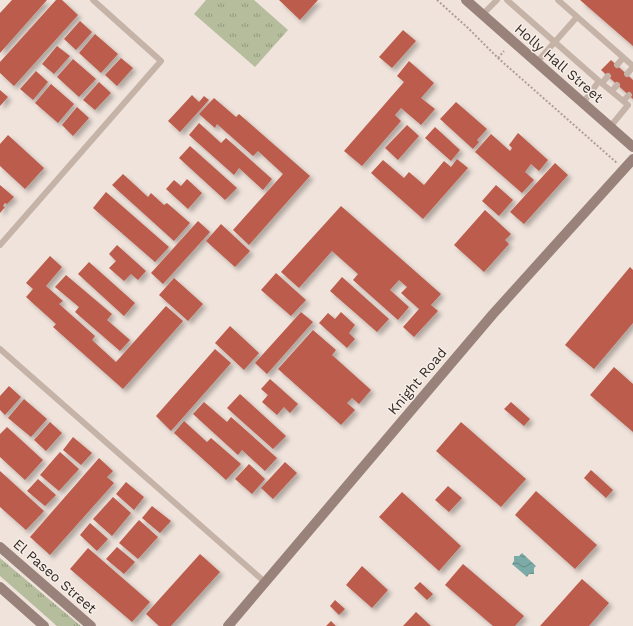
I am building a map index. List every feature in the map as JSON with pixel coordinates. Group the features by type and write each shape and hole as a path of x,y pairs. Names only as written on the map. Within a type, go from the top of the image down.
{"street":[{"name":"Holly Hall Street","path":"466,0 633,147"},
{"name":"Knight Road","path":"228,626 493,314 633,159"},
{"name":"El Paseo Street","path":"0,547 91,626"},
{"path":"0,587 44,626"}],"lane":[{"path":"0,245 161,61 93,0"},
{"path":"483,14 497,0"},
{"path":"507,0 600,82 628,104"},
{"path":"558,0 633,67 626,74"},
{"path":"537,62 577,17"},
{"path":"617,65 623,58"},
{"path":"582,102 600,82 608,76"},
{"path":"612,91 618,85"},
{"path":"610,127 628,104 629,95"},
{"path":"0,349 266,583"}],"path":[{"path":"437,0 498,58 624,169"},
{"path":"498,58 504,51"}],"green space":[{"path":"206,0 254,0 288,30 255,67 194,14"},
{"path":"0,558 81,626 57,626 0,576"}],"water":[{"path":"522,553 536,566 534,568 534,574 529,574 527,577 512,564 514,561 514,556 519,556"}],"building":[{"path":"12,0 47,0 0,53 0,13"},
{"path":"56,0 62,0 78,15 14,86 0,73 0,62"},
{"path":"279,0 318,0 300,20"},
{"path":"580,0 633,0 633,46"},
{"path":"80,21 92,32 76,50 64,39"},
{"path":"403,30 416,41 392,68 379,57"},
{"path":"95,34 118,54 101,73 79,53"},
{"path":"57,46 70,56 54,74 42,64"},
{"path":"121,58 133,68 117,86 105,75"},
{"path":"73,59 96,79 79,97 57,77"},
{"path":"611,60 633,80 633,99 601,70"},
{"path":"409,61 434,83 421,98 435,109 421,125 401,108 395,115 401,121 362,166 344,151 404,82 397,76"},
{"path":"36,71 48,82 33,100 20,89"},
{"path":"99,82 111,93 95,110 83,100"},
{"path":"51,84 74,104 58,123 35,103"},
{"path":"0,90 8,97 0,106"},
{"path":"192,95 199,102 204,96 209,100 180,132 168,121"},
{"path":"214,98 236,117 239,114 310,176 249,245 233,230 283,174 258,151 253,156 217,124 215,128 199,114"},
{"path":"456,102 487,129 477,140 479,142 473,149 440,119"},
{"path":"77,107 89,118 73,136 62,125"},
{"path":"199,123 221,143 226,138 272,179 263,190 239,168 234,175 189,135"},
{"path":"407,125 419,136 398,160 385,148"},
{"path":"435,127 460,150 451,161 425,138"},
{"path":"518,133 548,160 539,171 531,164 525,172 534,180 522,193 475,152 491,134 510,151 512,148 509,145"},
{"path":"8,135 44,168 25,189 0,166 0,144"},
{"path":"190,146 237,188 225,200 179,158"},
{"path":"457,159 468,168 423,219 371,173 383,160 404,178 409,172 424,185 444,161 451,167"},
{"path":"555,163 568,175 524,224 510,212"},
{"path":"123,174 148,197 151,193 164,205 167,203 190,223 174,241 112,185"},
{"path":"187,179 202,193 188,209 166,189 174,180 181,186"},
{"path":"0,185 14,197 7,204 5,203 3,206 5,207 0,213"},
{"path":"496,185 513,200 499,216 482,201"},
{"path":"106,192 169,247 155,262 93,208"},
{"path":"341,206 441,294 431,305 438,311 414,337 403,327 419,309 401,293 407,287 399,280 390,290 409,307 398,320 353,280 358,274 332,251 299,288 281,272"},
{"path":"485,210 511,234 505,240 509,244 484,272 454,245"},
{"path":"198,221 210,232 163,284 151,273"},
{"path":"221,224 250,251 235,267 206,241"},
{"path":"117,245 146,271 138,280 131,274 124,281 109,268 116,261 109,254"},
{"path":"50,256 62,267 46,286 63,301 59,304 95,336 92,340 116,362 166,306 183,321 123,389 53,327 56,324 26,297 33,289 26,283"},
{"path":"89,262 135,303 124,316 78,274"},
{"path":"630,267 633,270 633,323 594,369 565,345"},
{"path":"276,273 306,300 291,316 261,290"},
{"path":"66,275 112,314 107,320 130,340 120,351 75,312 79,307 55,287"},
{"path":"342,277 389,319 377,332 330,291"},
{"path":"174,278 203,304 188,321 159,295"},
{"path":"301,312 313,322 267,374 255,363"},
{"path":"341,312 355,325 349,333 355,339 347,348 319,323 328,313 335,319"},
{"path":"230,326 259,353 244,370 215,343"},
{"path":"313,330 336,350 332,355 371,390 359,404 352,398 347,403 355,410 341,425 278,369"},
{"path":"215,349 231,363 171,431 156,416"},
{"path":"614,367 633,384 633,432 590,395"},
{"path":"270,379 298,404 290,413 284,407 277,415 262,402 268,395 261,389"},
{"path":"9,386 21,397 5,415 0,410 0,396"},
{"path":"240,394 286,436 273,449 227,408"},
{"path":"24,399 47,419 31,437 8,418"},
{"path":"204,402 227,422 231,417 277,458 265,471 242,450 238,455 193,414"},
{"path":"511,402 530,419 524,426 504,409"},
{"path":"184,421 207,442 211,438 241,464 226,480 174,433"},
{"path":"50,422 62,433 46,451 34,440"},
{"path":"461,422 526,479 501,507 436,451"},
{"path":"7,427 43,460 25,480 0,457 0,434"},
{"path":"73,437 92,453 81,465 63,450"},
{"path":"60,452 79,469 59,491 40,475"},
{"path":"99,458 113,471 107,477 114,483 50,555 30,537"},
{"path":"285,462 297,473 273,499 261,488"},
{"path":"249,464 265,479 252,494 235,479"},
{"path":"591,470 613,490 606,498 584,478"},
{"path":"0,471 44,511 26,530 0,507"},
{"path":"38,479 56,495 45,506 27,491"},
{"path":"126,482 144,497 134,510 116,494"},
{"path":"448,486 462,498 449,512 435,500"},
{"path":"536,491 597,545 575,569 515,515"},
{"path":"402,492 461,546 439,571 379,517"},
{"path":"113,497 131,513 112,536 93,519"},
{"path":"152,506 171,521 160,533 142,518"},
{"path":"139,520 158,537 138,559 119,543"},
{"path":"90,523 108,539 97,551 80,535"},
{"path":"117,547 135,562 124,574 106,559"},
{"path":"88,548 150,602 132,622 70,569"},
{"path":"200,554 220,572 171,626 159,626 146,614"},
{"path":"463,564 524,616 515,626 493,626 445,585"},
{"path":"362,566 388,590 372,608 346,585"},
{"path":"582,579 609,603 589,626 540,626"},
{"path":"420,582 433,594 427,600 414,588"},
{"path":"335,600 345,609 339,615 330,606"},
{"path":"416,612 431,626 403,626"},
{"path":"331,621 336,626 326,626"}]}
